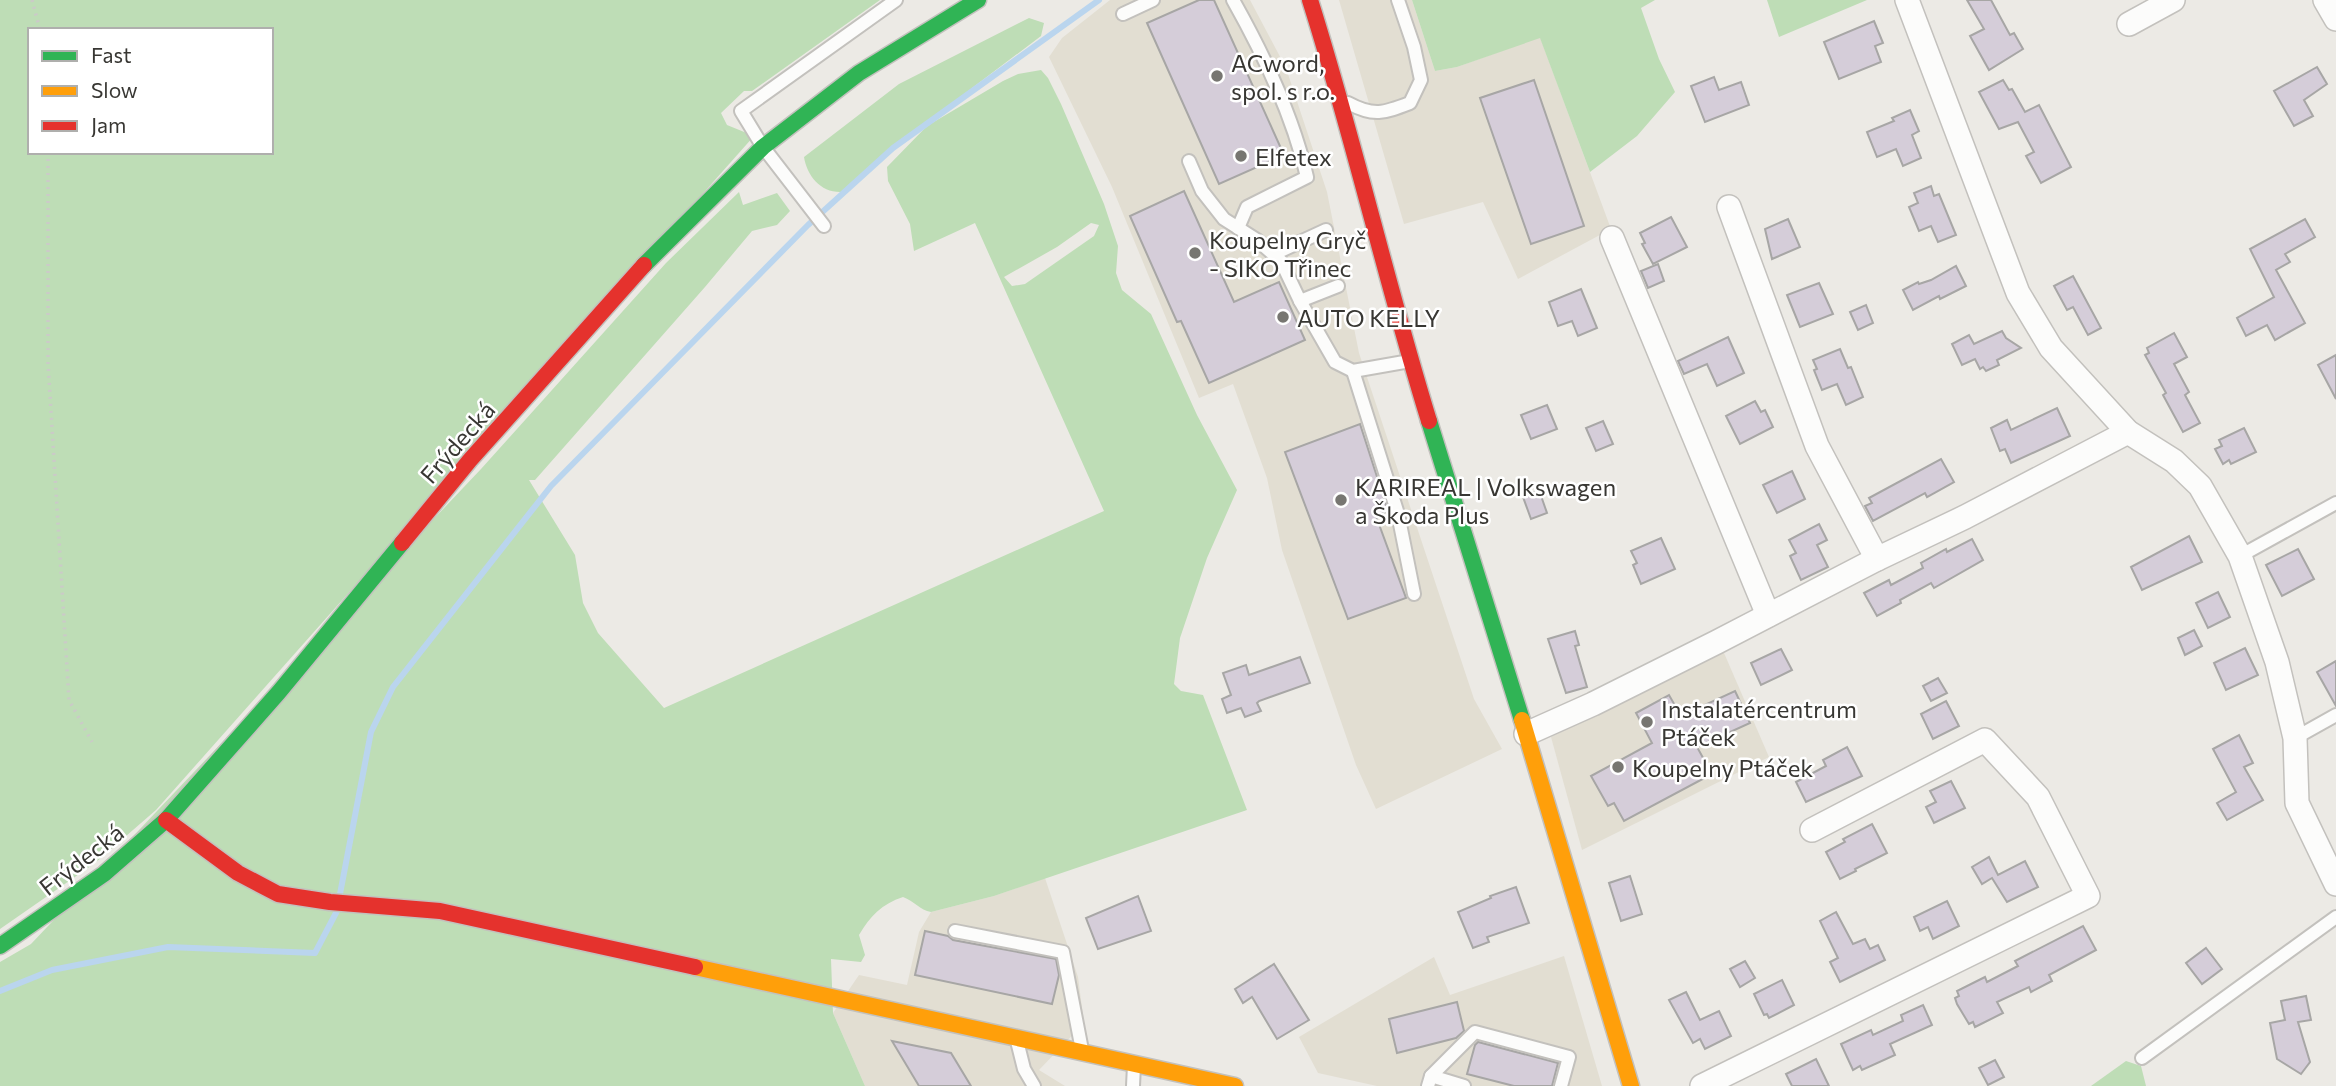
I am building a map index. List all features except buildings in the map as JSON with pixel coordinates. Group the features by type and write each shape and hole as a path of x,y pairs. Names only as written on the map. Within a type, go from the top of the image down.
{"main road":[{"name":"Frýdecká","path":"0,946 104,874 166,820 279,692 480,449 655,253 764,147 859,74 978,0"},
{"path":"1310,0 1341,99 1410,360 1631,1086"},
{"path":"166,820 238,873 278,894 337,903 440,911 1235,1086"}],"street":[{"path":"1907,0 2018,293 2051,348 2128,432 2174,461 2200,486 2240,556 2277,662 2295,738 2297,803 2336,884"},
{"path":"2129,24 2173,0"},
{"path":"2325,0 2336,19"},
{"path":"1729,207 1816,446 1877,559"},
{"path":"1612,238 1768,615"},
{"path":"1526,734 1593,704 2128,432"},
{"path":"1702,1086 2088,896 2038,797 1985,740 1812,830"}],"lane":[{"path":"824,226 764,147 741,111 896,0"},
{"path":"1123,14 1153,0"},
{"path":"1233,0 1252,34 1299,142 1307,177 1247,207 1238,228"},
{"path":"1341,99 1361,110 1383,114 1410,103 1421,80 1414,47 1398,0"},
{"path":"1189,161 1202,191 1224,219 1258,240 1281,261 1300,301 1335,362 1353,371 1410,360"},
{"path":"1273,254 1326,230"},
{"path":"1300,301 1338,286"},
{"path":"1353,371 1398,514 1414,594"},
{"path":"2240,556 2336,503"},
{"path":"2295,738 2336,715"},
{"path":"2142,1058 2336,917"},
{"path":"955,931 1063,952 1082,1054"},
{"path":"1430,1081 1475,1032 1569,1057 1561,1086"},
{"path":"1016,1037 1024,1069 1034,1086"},
{"path":"1132,1086 1134,1064"},
{"path":"1430,1081 1464,1086"}],"path":[{"path":"32,0 39,28"},
{"path":"48,154 48,363 69,700 92,742"}],"shaded area":[{"path":"1110,0 1250,0 1286,68 1327,192 1359,353 1474,699 1502,749 1376,809 1356,765 1282,550 1267,478 1233,384 1199,398 1112,187 1049,57 1062,38"},
{"path":"1339,0 1412,0 1435,71 1457,67 1540,37 1611,229 1518,279 1483,202 1404,224"},
{"path":"1721,646 1769,757 1582,850 1551,737"},
{"path":"1045,878 1078,977 1084,1023 1039,1070 1065,1086 865,1086 833,1013 859,975 907,985 919,932 931,912 994,896"},
{"path":"1564,956 1602,1086 1377,1086 1318,1073 1299,1037 1434,957 1450,995"}],"green space":[{"path":"0,0 880,0 752,91 744,91 721,113 727,125 754,136 156,810 95,863 0,929"},
{"path":"1412,0 1655,0 1641,8 1659,59 1675,92 1637,136 1590,172 1540,38 1457,67 1435,71"},
{"path":"1767,0 1867,0 1779,37"},
{"path":"1029,18 1044,23 1041,36 902,141 842,192 828,190 812,177 804,157 899,84"},
{"path":"1041,70 1048,78 1104,204 1118,246 1116,273 1122,290 1151,314 1197,415 1237,490 1207,558 1180,638 1174,684 1181,691 1203,695 1247,810 994,896 931,912 903,897 883,907 872,916 859,935 865,955 861,962 831,959 833,1013 865,1086 0,1086 0,962 31,944 481,469 666,263 739,192 743,205 777,193 790,211 777,225 752,231 535,480 529,480 575,555 583,603 598,633 664,708 1104,511 975,223 914,251 910,224 888,181 887,167 927,126 1018,74","holes":["1091,223 1099,225 1094,236 1025,284 1012,286 1004,277 1057,247"]},
{"path":"2126,1061 2141,1066 2146,1086 2091,1086"}],"waterway":[{"path":"340,894 371,732 393,687 551,486 808,225 893,148 1099,0"},
{"path":"0,991 52,970 168,947 315,953 337,911"}],"traffic: fast":[{"path":"644,265 763,147 859,73 978,0"},
{"path":"1429,421 1522,720"},
{"path":"0,946 104,874 166,820 279,692 402,543"}],"traffic: slow":[{"path":"1522,720 1631,1086"},
{"path":"695,967 1235,1086"}],"traffic: jam":[{"path":"1310,0 1429,421"},
{"path":"402,543 470,460 644,265"},
{"path":"166,820 238,873 278,894 330,902 440,911 695,967"}],"place":[{"name":"ACword, spol. s r.o.","path":"1217,76"},
{"name":"Elfetex","path":"1241,156"},
{"name":"Koupelny Gryč - SIKO Třinec","path":"1195,253"},
{"name":"AUTO KELLY","path":"1283,317"},
{"name":"KARIREAL | Volkswagen a Škoda Plus","path":"1341,500"},
{"name":"Instalatércentrum Ptáček","path":"1647,722"},
{"name":"Koupelny Ptáček","path":"1618,767"}]}
